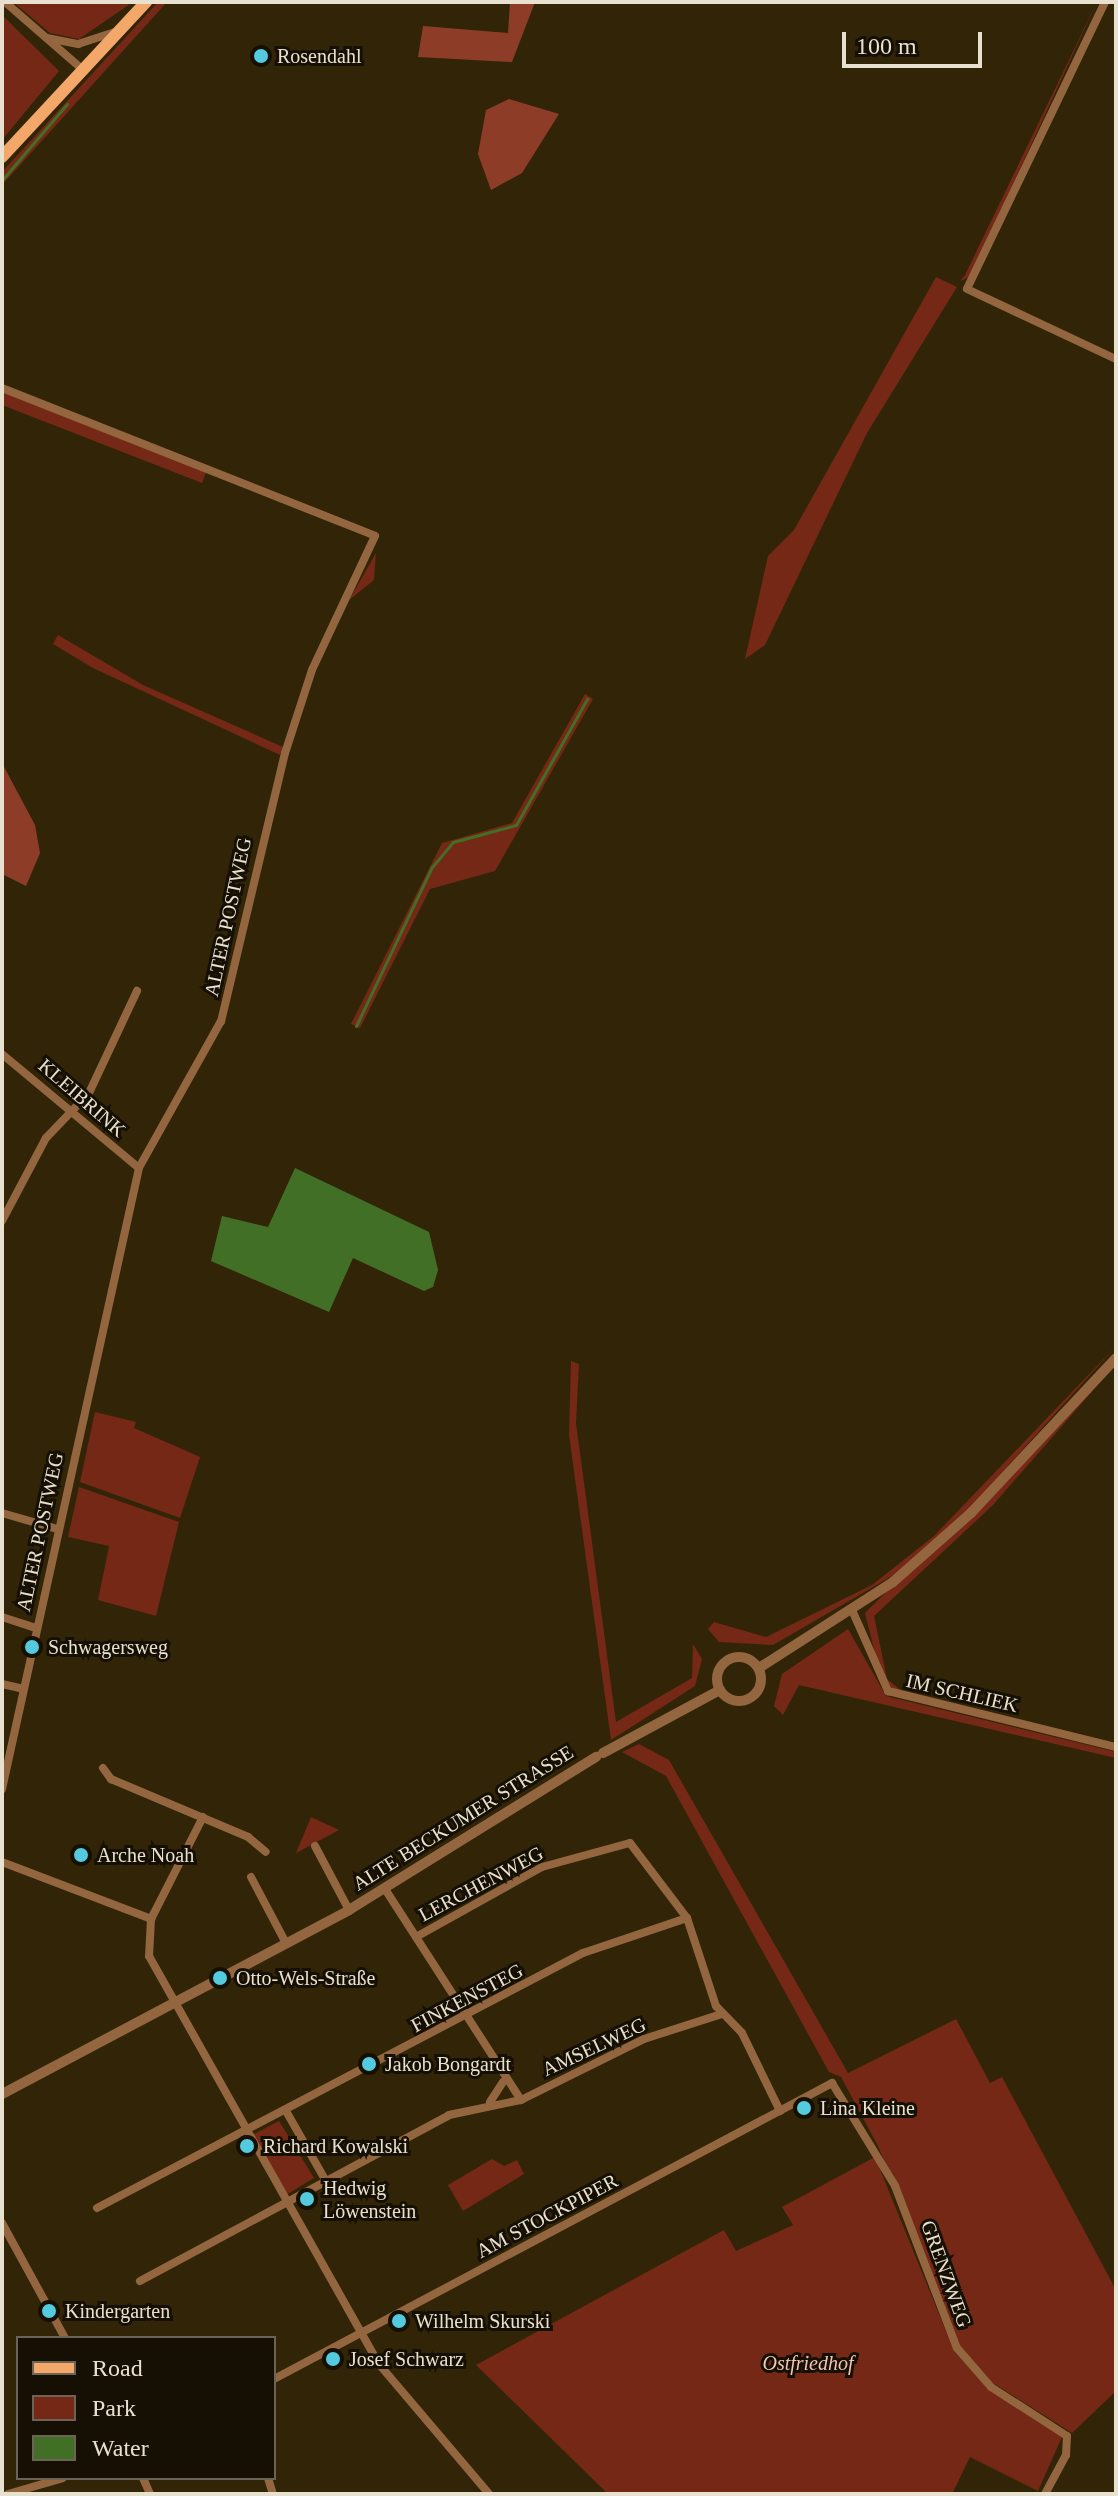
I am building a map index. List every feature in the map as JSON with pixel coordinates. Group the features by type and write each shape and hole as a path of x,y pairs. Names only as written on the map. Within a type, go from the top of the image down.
{"main road":[{"path":"2,157 146,2"}],"street":[{"path":"5,2 82,69"},
{"path":"1105,2 967,289 1116,359"},
{"path":"43,36 78,44 122,28"},
{"name":"ALTER POSTWEG","path":"2,388 375,536 312,670 285,753 221,1021 139,1168 2,1789"},
{"path":"2,1221 46,1138 89,1093 137,991"},
{"name":"KLEIBRINK","path":"2,1054 139,1168"},
{"path":"759,1668 852,1610 971,1513 1116,1358"},
{"path":"2,1513 57,1529"},
{"name":"IM SCHLIEK","path":"852,1610 888,1691 1116,1747"},
{"path":"2,1617 36,1628"},
{"path":"732,1658 759,1668 762,1683 749,1699 735,1701 720,1690 718,1672 732,1658"},
{"path":"2,1684 23,1689"},
{"name":"ALTE BECKUMER STRASSE","path":"2,2094 349,1910 599,1755 720,1690"},
{"path":"103,1768 111,1779 203,1817 266,1852"},
{"path":"203,1817 151,1919 149,1956 360,2333 407,2403 489,2494"},
{"name":"LERCHENWEG","path":"416,1937 542,1867 619,1841 634,1846 687,1918 722,2014 742,2033 780,2111"},
{"name":"ALTE BECKUMER STRASSE","path":"315,1846 349,1910"},
{"path":"2,1862 151,1919"},
{"path":"251,1877 286,1943"},
{"path":"385,1889 503,2082 521,2100"},
{"name":"FINKENSTEG","path":"97,2208 464,2019 594,1948 687,1918"},
{"name":"AMSELWEG","path":"140,2281 449,2115 490,2102 521,2100 644,2039 722,2014"},
{"path":"490,2102 503,2082"},
{"name":"AM STOCKPIPER","path":"276,2378 835,2084"},
{"name":"GRENZWEG","path":"835,2084 904,2206 957,2348 991,2387 1069,2439 1045,2494"},
{"path":"286,2111 326,2181"},
{"path":"2,2223 64,2336"},
{"path":"8,2494 56,2480"}],"green space":[{"path":"13,2 133,2 79,39 50,33"},
{"path":"158,2 167,2 2,185 2,172"},
{"path":"1097,2 970,277 960,281 965,275"},
{"path":"2,15 59,71 2,140"},
{"path":"936,277 957,287 867,433 765,645 745,659 768,556 794,530"},
{"path":"2,389 207,470 202,483 2,405"},
{"path":"376,553 374,580 349,600"},
{"path":"58,635 143,685 283,747 280,755 93,668 53,644"},
{"path":"585,694 593,699 495,871 430,889 360,1028 351,1024 442,843 512,823"},
{"path":"1116,1346 969,1509 899,1572 773,1645 719,1642 708,1629 714,1622 766,1637 872,1585 934,1536"},
{"path":"571,1361 579,1364 576,1423 616,1722 692,1678 693,1644 702,1659 695,1686 611,1740 569,1435"},
{"path":"1116,1364 993,1505 874,1616 887,1679 903,1692 892,1688 880,1674 865,1613"},
{"path":"95,1412 136,1422 134,1428 200,1457 180,1518 80,1482"},
{"path":"79,1487 179,1522 156,1616 98,1600 109,1546 68,1537"},
{"path":"848,1629 886,1696 1116,1752 1116,1758 799,1685 783,1715 774,1706 782,1674"},
{"path":"639,1744 669,1760 848,2073 956,2019 990,2083 1002,2077 1116,2290 1116,2391 1072,2433 993,2383 959,2345 878,2146 841,2077 829,2072 666,1776 622,1752"},
{"path":"311,1817 339,1830 296,1853"},
{"path":"279,2121 314,2178 286,2195 252,2135"},
{"name":"Ostfriedhof","path":"875,2157 954,2351 989,2390 1062,2437 1038,2491 970,2457 952,2494 608,2494 476,2365 724,2230 736,2251 793,2225 782,2207"},
{"path":"492,2159 504,2166 517,2160 524,2174 463,2211 448,2185"}],"shaded area":[{"path":"510,2 535,2 512,62 418,57 423,26 508,33"},
{"path":"509,99 559,114 522,173 491,190 478,154 486,110"},
{"path":"2,763 35,825 40,853 26,886 2,874"}],"water":[{"path":"295,1168 429,1232 438,1270 433,1287 424,1291 353,1258 329,1312 211,1261 222,1216 268,1227"}],"waterway":[{"path":"2,180 67,104"},
{"path":"356,1026 432,867 453,842 516,825 587,699"}],"place":[{"name":"Rosendahl","path":"261,56"},
{"name":"Schwagersweg","path":"32,1647"},
{"name":"Arche Noah","path":"81,1855"},
{"name":"Otto-Wels-Straße","path":"220,1978"},
{"name":"Jakob Bongardt","path":"369,2064"},
{"name":"Lina Kleine","path":"804,2108"},
{"name":"Richard Kowalski","path":"247,2146"},
{"name":"Hedwig Löwenstein","path":"307,2199"},
{"name":"Kindergarten","path":"49,2311"},
{"name":"Wilhelm Skurski","path":"399,2321"},
{"name":"Josef Schwarz","path":"333,2359"}]}
